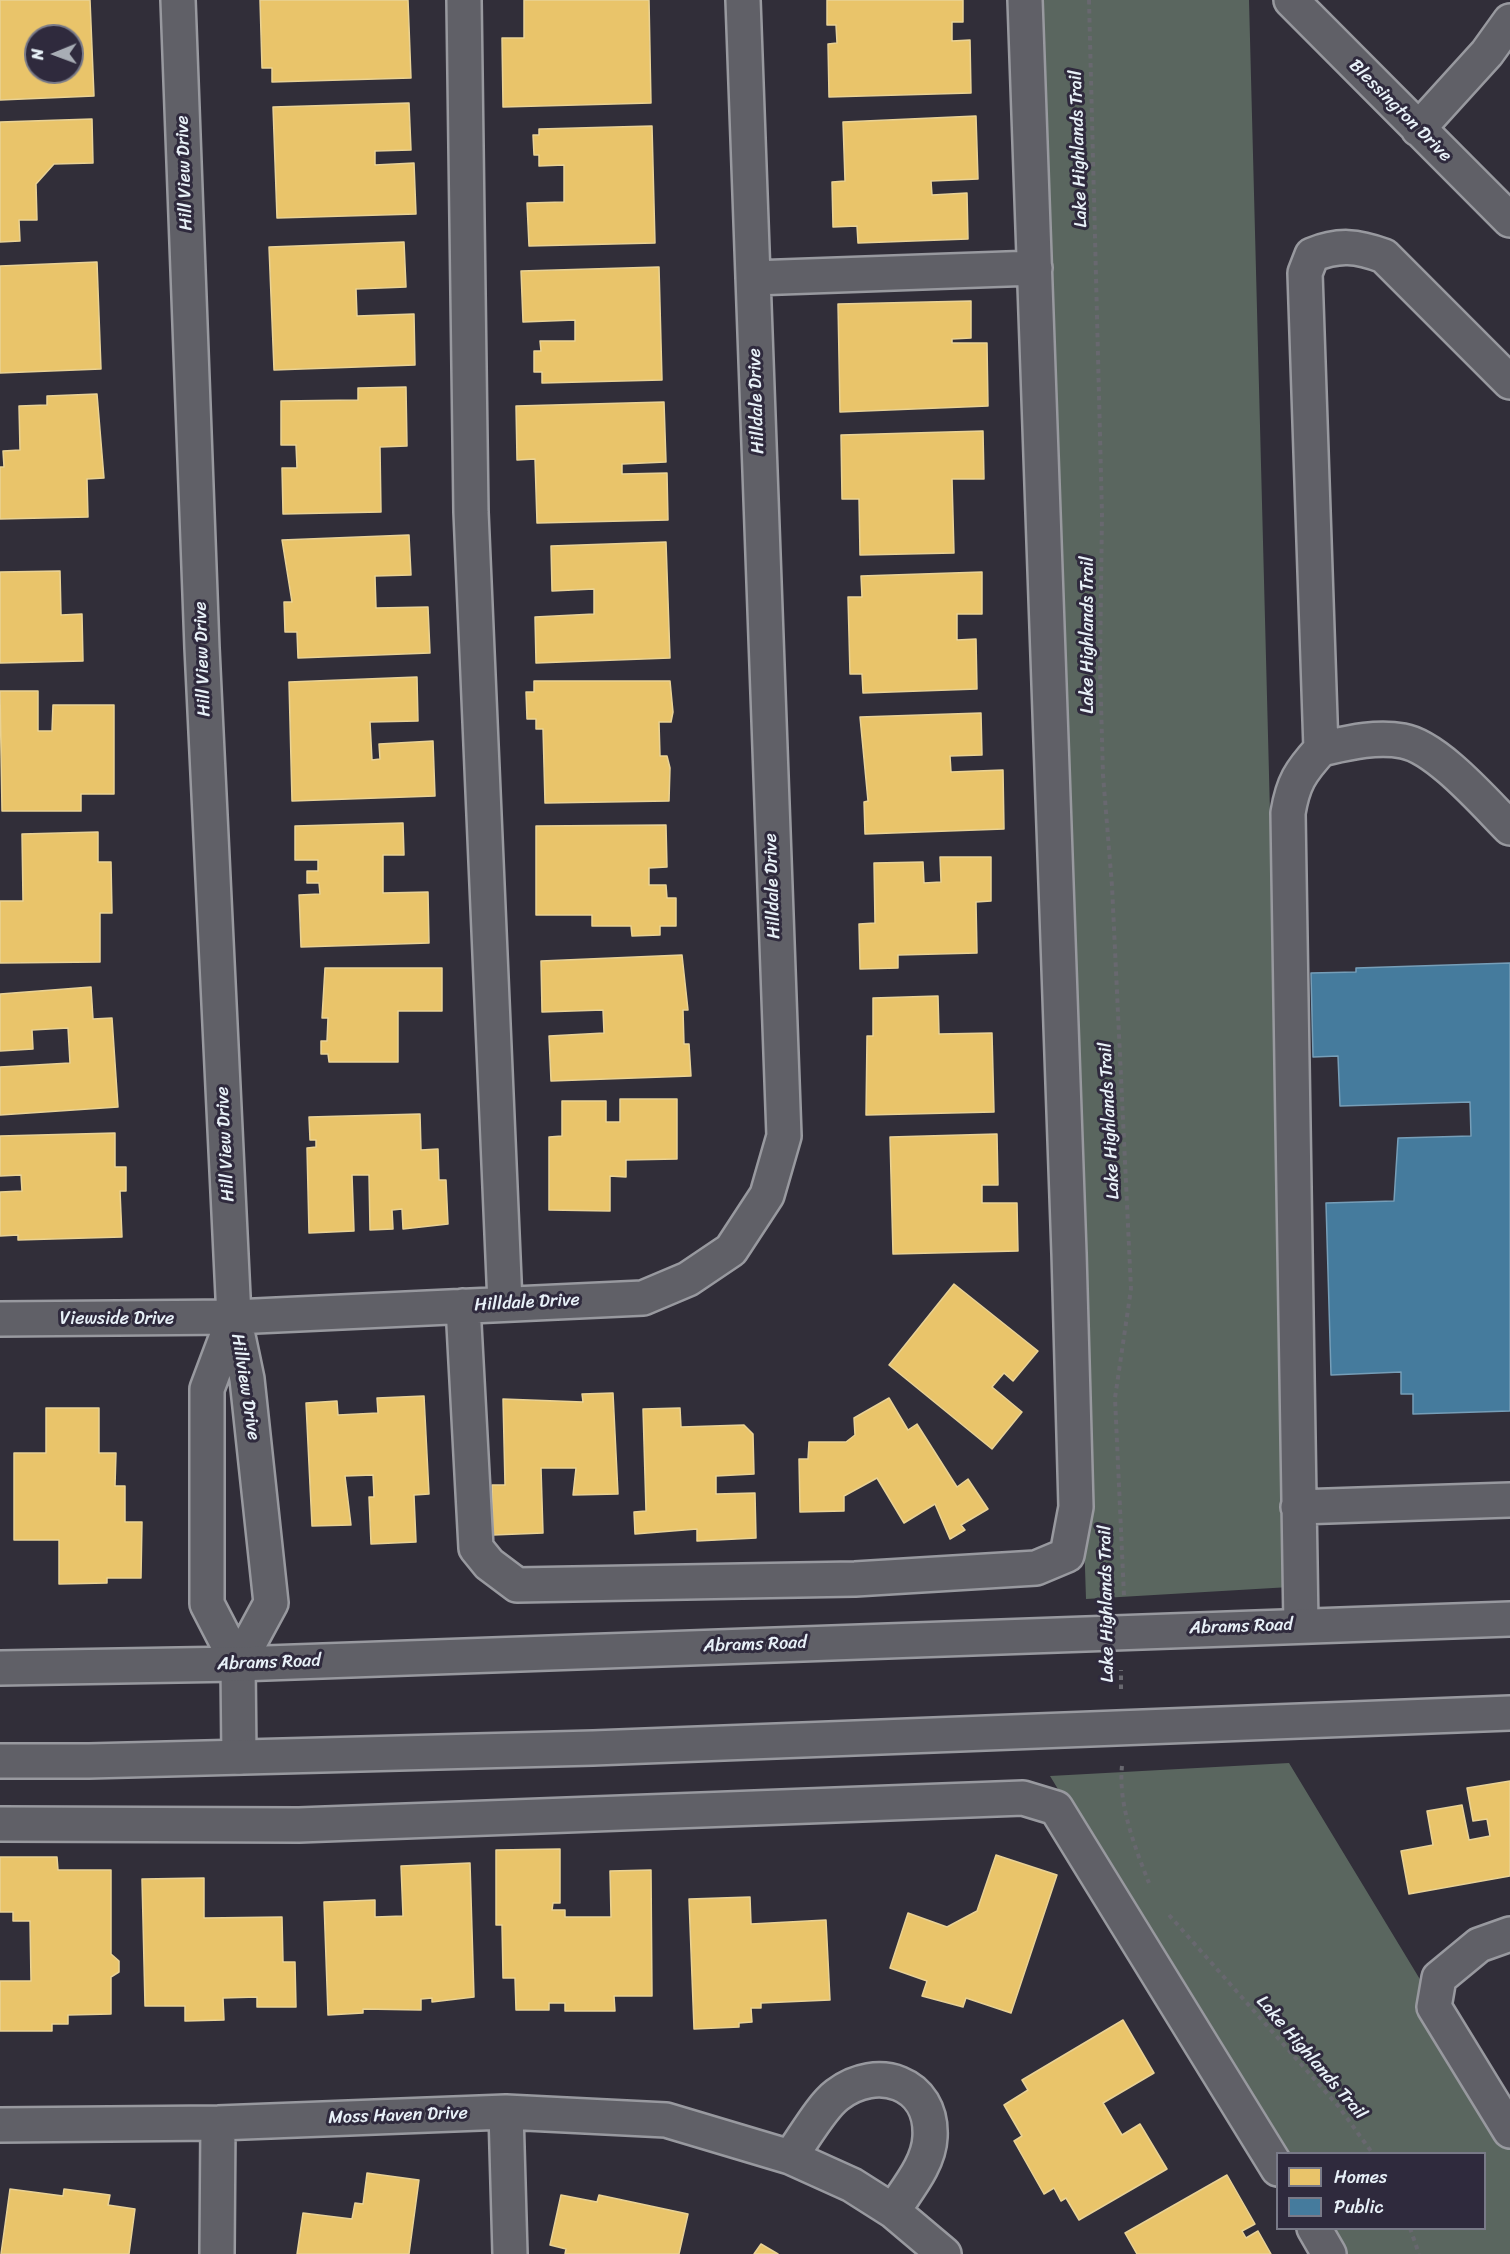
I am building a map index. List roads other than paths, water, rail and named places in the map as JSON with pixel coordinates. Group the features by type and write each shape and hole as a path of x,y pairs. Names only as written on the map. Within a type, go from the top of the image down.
{"street":[{"name":"Hill View Drive","path":"178,0 202,648 234,1317"},
{"path":"464,0 471,512 505,1304"},
{"name":"Hilldale Drive","path":"234,1317 643,1298 688,1279 731,1250 766,1195 784,1136 743,0"},
{"path":"463,1306 476,1548 489,1564 516,1585 855,1579 1036,1568 1067,1555 1076,1507 1025,0"},
{"name":"Blessington Drive","path":"1291,0 1510,220"},
{"path":"1418,129 1487,53 1510,21"},
{"path":"1321,749 1305,273 1312,255 1330,248 1358,246 1383,256 1510,382"},
{"path":"753,278 1035,268"},
{"path":"1301,1625 1288,813 1292,788 1302,770 1321,749 1358,740 1405,741 1441,760 1510,828"},
{"name":"Viewside Drive","path":"0,1319 234,1317"},
{"name":"Hillview Drive","path":"234,1317 207,1389 207,1604 238,1664 239,1757"},
{"name":"Hillview Drive","path":"234,1317 247,1379 271,1603 238,1664"},
{"path":"1298,1508 1510,1500"},
{"name":"Abrams Road","path":"0,1668 238,1664 1510,1619"},
{"path":"0,1761 593,1748 1510,1713"},
{"path":"0,1824 299,1825 1023,1798 1056,1808 1276,2166"},
{"path":"1510,1934 1479,1945 1439,1978 1434,2007 1510,2131"},
{"path":"790,2157 835,2096 858,2082 881,2078 908,2086 926,2109 930,2137 923,2163 893,2211"},
{"path":"506,2112 510,2254"},
{"name":"Moss Haven Drive","path":"0,2125 218,2122 506,2112 666,2120 790,2157 852,2185 893,2211 944,2254"},
{"path":"217,2254 218,2122"},
{"path":"1315,2230 1329,2254"}]}
